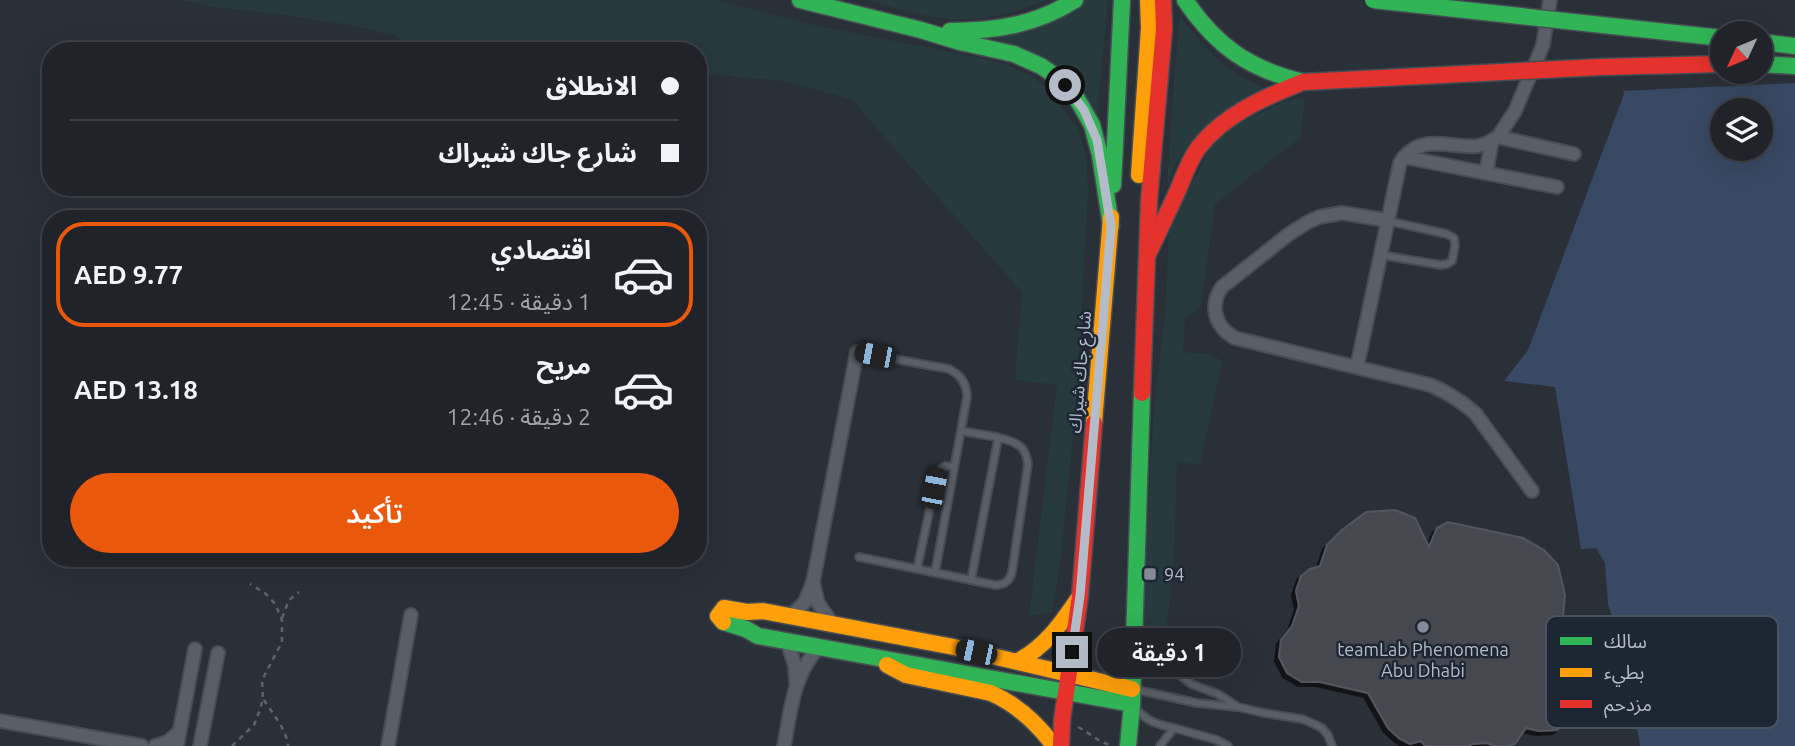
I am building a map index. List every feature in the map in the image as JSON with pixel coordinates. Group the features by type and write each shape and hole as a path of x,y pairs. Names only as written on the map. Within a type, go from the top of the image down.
{"main road":[{"path":"800,0 1021,57 1041,66 1065,85 1084,110 1097,140 1111,226"},
{"path":"921,30 968,31 1011,26 1048,15 1076,0"},
{"name":"شارع جاك شيراك","path":"1061,746 1080,596 1111,226 1122,0"},
{"path":"1148,0 1149,28 1139,178 1149,201"},
{"path":"1128,746 1149,201 1164,29 1163,0"},
{"path":"1185,0 1200,23 1234,55 1274,75 1303,82"},
{"path":"1373,0 1710,37"},
{"path":"1773,43 1795,46"},
{"path":"1148,254 1191,160 1208,137 1246,108 1303,82 1710,64"},
{"path":"1773,65 1795,66"},
{"path":"1018,661 1035,652 1049,639 1080,596"},
{"path":"728,608 747,612 763,611 954,647 1069,673 1132,696 1066,692 758,636 746,629 722,622 718,616 721,610 728,608"},
{"path":"879,657 891,668 906,675 1002,697 1025,713 1054,746"}],"street":[{"path":"1486,173 1495,139 1515,111 1543,45 1550,0"},
{"path":"1357,367 1397,170 1404,157 1416,146 1424,144 1469,147 1495,139 1574,154"},
{"path":"1404,157 1557,187"},
{"path":"1386,220 1342,213 1308,222 1227,281 1215,300 1218,323 1235,338 1430,384 1454,396 1484,423 1532,491"},
{"path":"790,617 805,602 813,582 857,352"},
{"path":"813,582 818,603 833,625"},
{"path":"388,746 411,615"},
{"path":"784,746 796,683 795,666 787,640"},
{"path":"796,683 808,660 819,647"},
{"path":"177,746 195,649"},
{"path":"201,745 218,653"},
{"path":"0,721 142,746"},
{"path":"155,746 168,742 179,732"}],"lane":[{"path":"1380,255 1441,265 1452,261 1455,252 1454,238 1447,234 1386,220"},
{"path":"857,352 944,368 955,372 963,380 967,391 935,573"},
{"path":"859,557 999,585 1009,580 1027,459 1019,445 961,431"},
{"path":"971,580 998,439"},
{"path":"917,569 937,474 942,467 954,467"},
{"path":"1133,637 1182,679 1218,694 1238,707"},
{"path":"1132,696 1238,707 1302,719 1322,728 1332,746"},
{"path":"1132,696 1145,718 1153,723 1217,740 1228,746"},
{"path":"1160,746 1174,728"}],"path":[{"path":"250,584 266,594 275,604 282,620"},
{"path":"232,746 254,725 263,698 262,680 282,642 282,620 289,600 299,592"},
{"path":"1087,654 1132,661"},
{"path":"263,698 281,726 288,746"}],"green space":[{"path":"180,0 715,0 814,25 981,58 1030,75 1049,90 1077,127 1086,155 1088,191 1076,407 1059,573 1051,613 1029,616 1057,385 1015,380 1022,292 851,99 782,81 707,74 707,42 405,42 390,34 349,25"},
{"path":"865,0 1047,0 983,18 953,19 923,15"},
{"path":"1083,0 1108,0 1097,118 1071,92 989,41"},
{"path":"1180,16 1210,52 1231,70 1272,91 1182,153 1167,187 1173,93"},
{"path":"1305,98 1300,138 1215,204 1201,306 1185,319 1183,352 1209,354 1222,361 1200,465 1177,462 1174,557 1166,634 1141,627 1154,409 1166,302 1169,227 1219,132 1282,102"}],"water":[{"path":"1595,0 1795,0 1795,746 1640,746 1637,728 1778,728 1778,616 1612,616 1608,605 1605,563 1596,548 1581,549 1555,387 1504,381 1528,350 1624,94"}],"pier":[{"path":"1592,0 1795,0 1795,83 1620,91"}],"building":[{"name":"teamLab Phenomena Abu Dhabi","path":"1395,510 1415,518 1429,547 1437,528 1448,522 1523,538 1544,550 1558,565 1565,595 1563,616 1546,616 1546,728 1559,728 1539,731 1526,728 1515,744 1508,746 1487,743 1469,746 1425,746 1421,741 1410,744 1388,728 1368,693 1320,682 1302,682 1287,673 1279,657 1281,640 1292,626 1299,606 1296,591 1301,576 1320,566 1327,545 1366,512"}],"traffic: fast":[{"path":"800,0 1014,54 1054,75 1076,97 1092,125 1100,155 1111,226"},
{"path":"950,31 1015,25 1060,9 1075,0"},
{"path":"1113,185 1122,0"},
{"path":"1185,0 1209,30 1235,53 1266,70 1303,82"},
{"path":"1373,0 1710,37"},
{"path":"1773,43 1795,46"},
{"path":"1773,65 1795,66"},
{"path":"1128,746 1132,704 1142,393"},
{"path":"723,622 758,636 1132,704"}],"traffic: slow":[{"path":"1139,175 1149,28 1148,0"},
{"path":"1094,423 1111,217"},
{"path":"1018,661 1044,642 1078,599"},
{"path":"723,622 718,616 724,608 747,612 763,611 954,647 1132,689"},
{"path":"887,665 906,675 991,693 1026,715 1054,746"}],"traffic: jam":[{"path":"1142,393 1149,201 1164,29 1163,0"},
{"path":"1303,82 1710,64"},
{"path":"1148,254 1190,163 1209,135 1246,108 1303,82"},
{"path":"1061,746 1062,720 1080,596 1094,423"}],"place":[{"name":"94","path":"1150,574"},
{"name":"teamLab Phenomena Abu Dhabi","path":"1423,627"}],"route":[{"path":"1065,85 1076,97 1092,124 1100,155 1111,226 1080,596 1072,652"}]}
